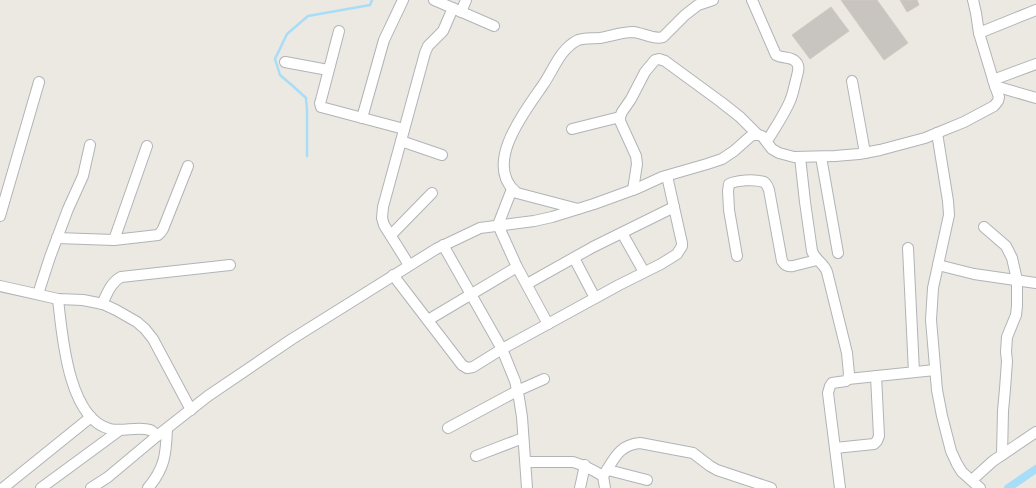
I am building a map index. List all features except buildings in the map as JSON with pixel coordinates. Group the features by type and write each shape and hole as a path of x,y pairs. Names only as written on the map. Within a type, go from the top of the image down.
{"street":[{"path":"362,118 384,40 403,0"},
{"path":"434,0 494,26"},
{"path":"409,264 384,225 382,213 385,198 426,49 443,31 457,10 466,0"},
{"path":"578,209 517,193 512,189 506,179 504,166 505,154 515,128 544,84 559,57 569,46 581,39 601,38 628,32 641,33 653,38 662,37 698,5 713,0"},
{"path":"752,0 776,55 792,59 798,64 794,90 790,101 767,141"},
{"path":"633,190 637,164 636,156 620,121 620,117 645,72 655,60 662,59 721,102 740,117 758,135 762,136 772,149 779,153 794,157 835,156 880,150 925,138 964,122 994,106 999,97 980,33 973,0"},
{"path":"980,33 1036,10"},
{"path":"339,32 320,103 321,107 404,129"},
{"path":"285,62 328,70"},
{"path":"994,83 1036,64"},
{"path":"852,81 865,153"},
{"path":"0,216 39,82"},
{"path":"994,83 1036,98"},
{"path":"572,129 620,117"},
{"path":"937,133 949,215 933,288 931,320 937,390 951,451 962,472 980,488"},
{"path":"91,488 108,477 208,396 349,302 409,264 443,245 480,228 534,221 578,209 633,190 667,176 722,159 734,151 752,135 758,135"},
{"path":"401,141 442,155"},
{"path":"38,294 68,209 83,176 90,145"},
{"path":"114,240 147,146"},
{"path":"800,157 812,251 814,256 825,266 827,272 847,353 848,379"},
{"path":"821,157 838,253"},
{"path":"58,238 114,240 158,235 161,232 188,166"},
{"path":"393,275 462,365 467,368 473,367 502,349 677,254 682,246 682,243 667,176"},
{"path":"737,256 729,210 729,184 748,180 764,182 768,185 782,261 785,265 789,267 818,260"},
{"path":"512,189 498,225 517,266 548,324"},
{"path":"391,235 432,193"},
{"path":"527,284 593,247 674,207"},
{"path":"984,227 1006,246 1012,258 1017,280 1016,315 1008,337 1006,352 1006,389 1003,411 1002,455"},
{"path":"622,233 644,272"},
{"path":"443,245 502,349 515,381 522,417 528,488"},
{"path":"908,248 914,372"},
{"path":"574,258 595,298"},
{"path":"102,304 114,282 122,277 230,265"},
{"path":"938,265 974,274 1036,283"},
{"path":"428,320 517,266"},
{"path":"0,286 58,299 83,300 102,304 138,322 146,329 191,410"},
{"path":"58,299 64,352 70,375 85,410 95,421 111,430 150,430 157,436"},
{"path":"839,488 828,393 832,383 848,379 935,370"},
{"path":"835,448 874,444 877,441 879,436 876,376"},
{"path":"448,428 544,379"},
{"path":"3,488 91,417"},
{"path":"148,488 155,480 163,463 166,448 167,429"},
{"path":"41,488 120,430"},
{"path":"972,480 993,461 1036,432"},
{"path":"476,456 523,438"},
{"path":"605,488 605,473 616,455 626,446 640,443 693,453 717,470 771,488"},
{"path":"526,462 573,462 605,473 647,480"},
{"path":"580,488 585,465"}],"waterway":[{"path":"307,156 306,98 280,75 275,59 287,34 308,16 370,5 372,0"},
{"path":"1008,488 1036,469"}]}
